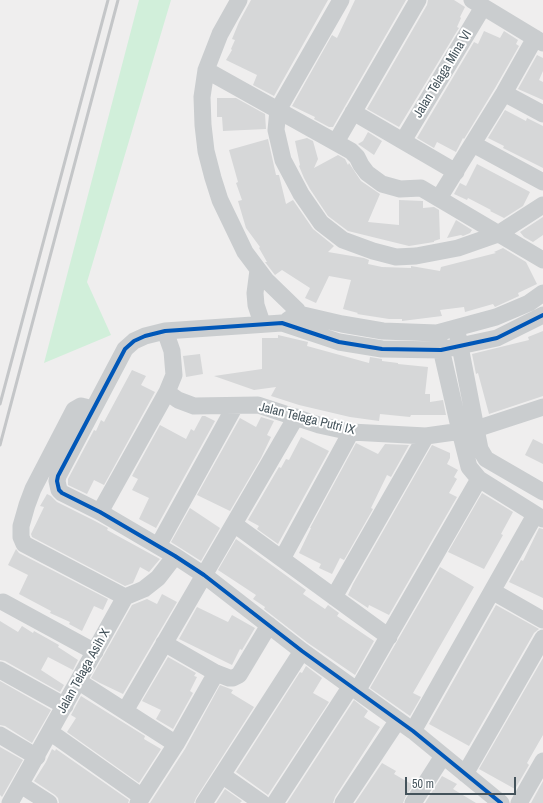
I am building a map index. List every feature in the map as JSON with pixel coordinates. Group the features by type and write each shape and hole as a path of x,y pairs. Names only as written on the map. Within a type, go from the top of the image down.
{"street":[{"path":"239,0 220,34 206,70 202,97 206,151 220,200 244,252 266,280 292,303 292,321"},
{"path":"342,0 278,110 276,130 283,160 301,194 321,223 343,240 396,257 416,256 458,248 498,234 543,205"},
{"path":"336,142 418,0"},
{"path":"439,198 504,93 539,40 477,3"},
{"name":"Jalan Telaga Mina VI","path":"402,141 477,3"},
{"path":"206,70 352,151 367,173 382,184 400,188 421,188 543,260"},
{"path":"504,93 543,114"},
{"path":"353,112 456,172"},
{"path":"473,144 543,182"},
{"path":"258,270 255,293 256,305 262,323"},
{"path":"490,800 465,774 414,731 302,652 204,575 175,556 100,512 62,493 58,490 57,485 58,476 125,349 134,341 145,336 165,331 292,321 342,324 382,331 437,333 496,317 529,303 543,293"},
{"path":"292,321 339,342 382,349 441,350 497,338 543,315"},
{"path":"414,731 492,591 539,517 479,479 469,467 468,430 461,346 457,328"},
{"path":"100,512 167,392 174,375 172,351 165,331"},
{"path":"437,333 441,350 468,430 486,459 543,492"},
{"name":"Jalan Telaga Putri IX","path":"167,392 178,400 194,406 258,405 319,425 351,432 426,436 468,430 543,407"},
{"path":"93,409 81,406 74,410 33,489 21,526 21,537 24,544 125,596 144,589 158,578 175,556"},
{"path":"158,546 235,406"},
{"path":"125,711 296,418"},
{"path":"282,559 351,432"},
{"path":"334,597 426,436"},
{"path":"275,803 389,637 479,479"},
{"path":"234,524 389,637"},
{"path":"492,591 543,620"},
{"name":"Jalan Telaga Asih X","path":"10,803 37,757 125,596"},
{"path":"3,602 95,652"},
{"path":"164,644 216,673 233,678 239,675 269,626"},
{"path":"465,774 543,638"},
{"path":"204,803 302,652"},
{"path":"0,670 65,706"},
{"path":"50,732 140,800 176,744 216,673"},
{"path":"78,681 176,744"},
{"path":"343,803 398,720"},
{"path":"0,735 37,757"},
{"path":"413,803 443,756"},
{"path":"519,803 543,761"},
{"path":"222,775 262,803"},
{"path":"21,785 49,803"}],"green space":[{"path":"139,0 171,0 87,282 111,335 44,363"}],"building":[{"path":"251,0 328,0 274,96 253,85 257,75 226,60 232,50 231,49 235,40 232,39 239,22"},
{"path":"355,0 406,0 333,127 329,127 314,119 315,117 292,106 332,35 337,38"},
{"path":"428,0 454,0 465,7 457,27 459,28 399,127 367,109 427,5"},
{"path":"484,31 500,38 504,31 518,40 516,44 519,46 456,152 437,142 434,148 417,138 474,42 478,44"},
{"path":"537,55 543,58 543,71 539,80 543,82 543,100 518,89"},
{"path":"217,98 236,98 265,114 266,129 223,131 222,117 217,117"},
{"path":"505,110 526,121 527,118 543,126 543,168 503,148 504,146 488,138"},
{"path":"368,132 382,141 374,155 358,144 363,141"},
{"path":"307,138 313,141 318,159 314,168 338,155 345,159 348,165 349,163 361,181 380,194 368,222 399,225 399,200 423,201 423,208 434,207 439,210 440,239 434,242 409,246 348,231 328,216 310,189 299,166 295,141"},
{"path":"268,139 276,175 279,175 286,204 293,200 313,229 334,246 328,252 364,258 369,260 368,264 382,267 411,268 411,266 440,271 441,267 496,253 494,252 503,248 526,262 537,284 518,293 519,296 495,307 493,304 465,312 464,307 440,310 442,316 402,321 402,319 389,319 357,314 358,313 343,309 351,280 329,276 316,303 305,298 310,288 282,270 275,275 265,262 267,262 259,248 260,247 246,228 238,201 242,200 236,183 238,182 229,150"},
{"path":"477,164 530,192 523,206 504,218 468,198 467,200 454,194 460,183 466,186"},
{"path":"543,217 543,235 533,242 524,237 520,232"},
{"path":"456,220 472,230 470,233 463,236 461,235 447,238"},
{"path":"543,331 543,396 489,414 478,373 476,374 472,354 529,340 528,337"},
{"path":"278,335 308,342 307,346 369,363 370,357 398,364 428,367 425,394 430,394 430,402 443,400 446,415 411,415 410,417 380,414 379,421 350,417 299,405 271,396 276,387 254,390 214,376 262,369 262,338 278,338"},
{"path":"200,354 203,374 186,377 183,356"},
{"path":"132,370 146,376 141,385 155,392 104,485 94,480 87,494 68,485 68,479 94,430 96,431 101,420 104,422"},
{"path":"202,416 215,421 156,528 139,519 149,498 132,490 138,479 132,476 160,425 186,439 191,429 194,431"},
{"path":"261,417 274,421 267,435 271,437 261,458 230,511 197,495 240,418 256,427"},
{"path":"301,437 329,451 278,544 257,529 259,526 248,520 279,467 281,468 286,459 289,460"},
{"path":"533,439 543,444 543,464 525,455"},
{"path":"356,443 378,454 385,444 409,445 391,477 387,475 371,508 373,509 344,560 340,558 332,574 319,568 321,564 299,553 310,528"},
{"path":"432,445 450,453 450,458 447,464 458,470 454,477 457,479 449,493 457,497 389,615 369,605 368,608 348,595"},
{"path":"482,493 513,512 501,534 503,535 484,569 448,552"},
{"path":"47,494 57,502 108,528 107,530 160,559 149,572 140,567 133,583 125,586 32,537 31,534 44,507 40,506"},
{"path":"190,508 220,528 201,561 171,542"},
{"path":"539,528 543,529 543,598 509,582 521,560 523,561"},
{"path":"236,539 306,590 303,594 325,609 328,605 339,613 337,616 374,641 355,675 308,643 264,609 265,607 253,599 256,595 218,570"},
{"path":"16,549 19,553 108,599 103,610 94,606 82,631 69,624 70,622 50,613 51,611 19,594 28,575 8,565"},
{"path":"440,567 474,587 413,693 421,697 410,716 370,688"},
{"path":"162,594 177,602 123,694 91,678 132,605 147,599 157,604"},
{"path":"496,605 539,629 534,633 469,746 429,724"},
{"path":"197,607 228,622 232,615 255,628 242,650 240,649 232,665 179,639"},
{"path":"0,621 18,632 22,626 33,633 34,631 59,645 58,647 78,660 73,670 48,657 41,670 64,685 60,692 5,661 0,660"},
{"path":"168,657 196,673 194,676 197,677 190,691 193,693 173,729 156,719 161,710 142,701"},
{"path":"543,658 543,735 527,763 529,765 515,789 479,769"},
{"path":"306,666 322,678 313,693 329,702 268,795 236,772 300,672 302,673"},
{"path":"0,681 51,710 32,743 5,726 0,725"},
{"path":"220,685 233,690 231,693 254,707 194,803 150,803 185,749"},
{"path":"81,696 145,736 144,739 161,749 139,783 67,732 76,718 71,715"},
{"path":"354,700 368,711 364,717 380,727 335,797 333,803 287,803"},
{"path":"0,747 23,760 2,797 0,795"},
{"path":"52,749 55,751 56,749 129,800 128,803 59,803 58,798 55,795 34,781"},
{"path":"382,763 396,771 394,774 413,785 403,803 355,803"},
{"path":"442,776 457,784 453,789 476,803 425,803"},
{"path":"543,781 543,803 531,803"},
{"path":"225,789 242,801 240,803 216,803"}],"railway":[{"path":"0,404 108,0"},
{"path":"0,445 118,0"}],"cycle path":[{"path":"501,803 413,731 302,651 204,575 175,556 100,512 62,493 59,490 57,481 58,476 125,349 134,341 145,336 165,331 282,323 339,342 382,349 441,350 497,338 543,315"}]}
